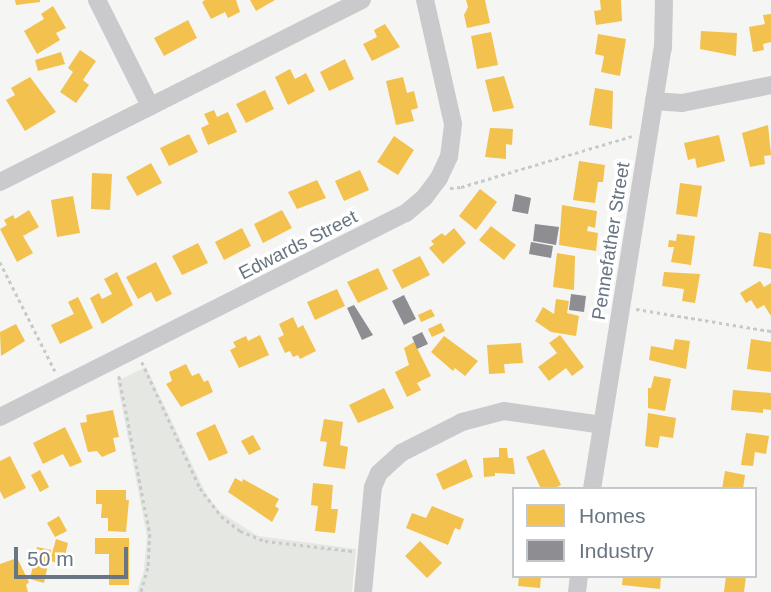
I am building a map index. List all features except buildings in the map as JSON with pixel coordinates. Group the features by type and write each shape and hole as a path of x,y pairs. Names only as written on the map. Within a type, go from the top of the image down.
{"street":[{"path":"97,0 150,106"},
{"path":"0,182 150,106 331,7 362,0"},
{"name":"Edwards Street","path":"0,417 406,214 435,184 449,157 453,124 425,0"},
{"name":"Pennefather Street","path":"592,487 663,48 664,0"},
{"path":"654,102 682,103 771,85"},
{"path":"363,592 373,487 379,473 401,453 461,422 504,411 602,425"}],"path":[{"path":"435,184 444,188 461,187 649,133"},
{"path":"0,262 60,380 59,387"},
{"path":"621,307 771,331"},
{"path":"136,350 200,488 221,516 240,531 265,541 367,552"},
{"path":"115,360 150,534 148,568 141,592"}],"shaded area":[{"path":"146,367 206,494 220,512 258,536 356,549 352,592 137,592 144,570 147,536 117,381"}]}
